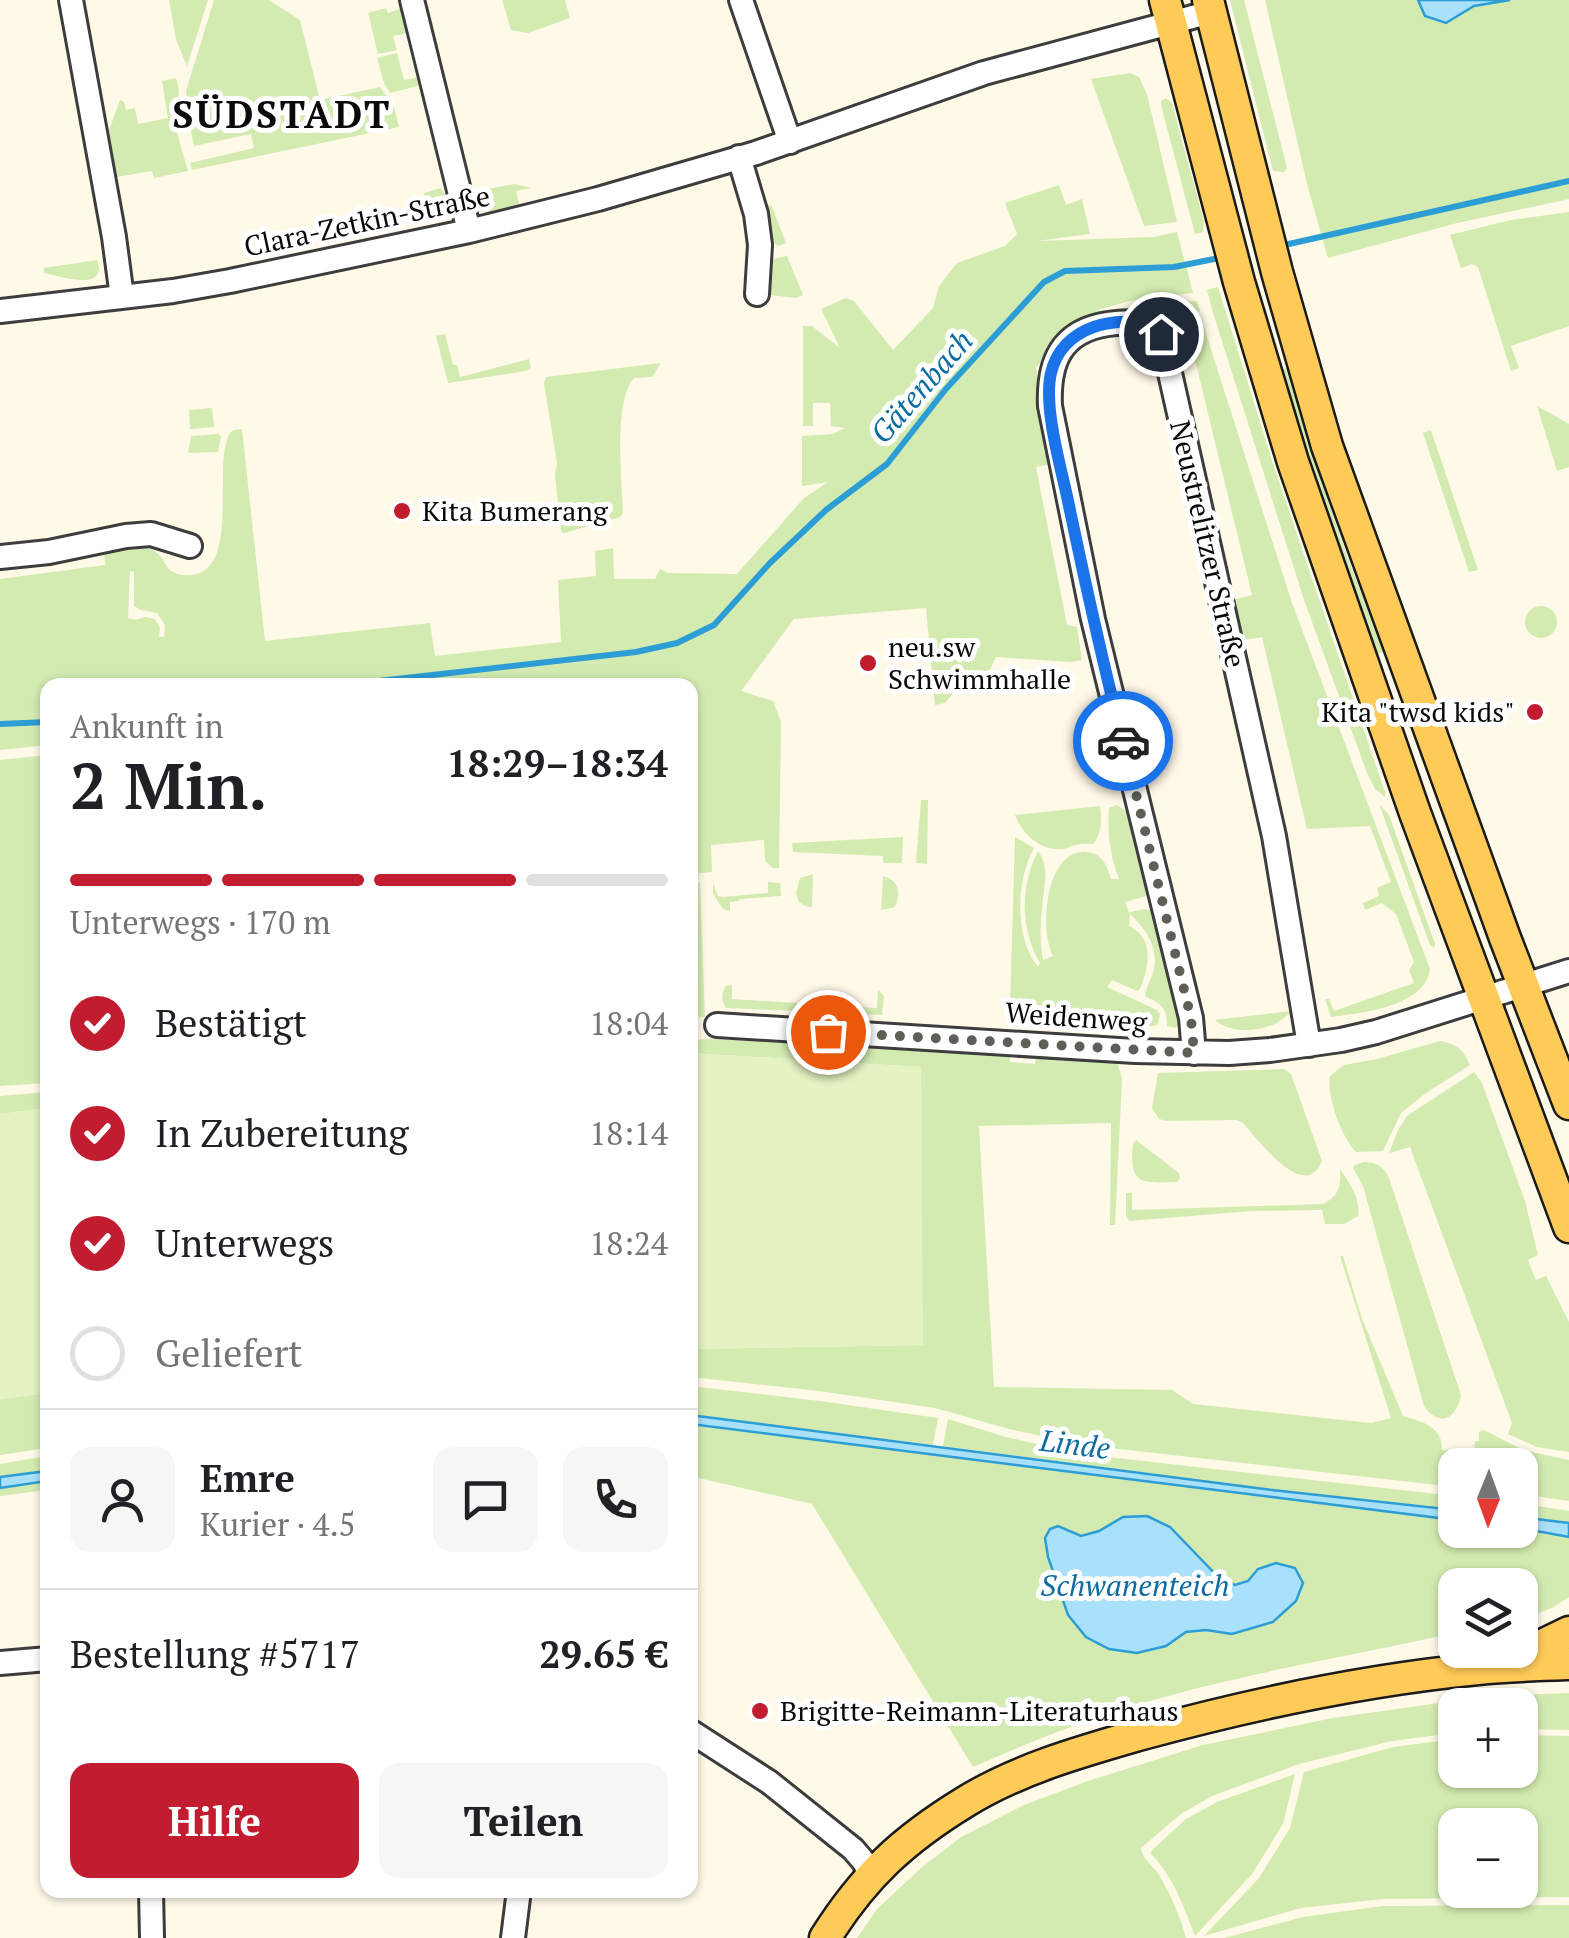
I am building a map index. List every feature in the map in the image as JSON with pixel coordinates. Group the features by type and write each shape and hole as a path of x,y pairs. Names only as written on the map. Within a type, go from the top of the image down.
{"main road":[{"path":"1209,6 1277,272 1344,497 1569,1104"},
{"path":"1168,12 1239,282 1293,462 1416,814 1569,1227"},
{"path":"1538,1647 1569,1632"},
{"path":"1538,1665 1569,1664"},
{"path":"825,1938 864,1866 968,1800 1024,1774 1103,1745 1204,1717 1313,1693 1480,1668"}],"street":[{"path":"71,0 122,297"},
{"path":"412,0 469,231"},
{"path":"741,0 790,142"},
{"name":"Clara-Zetkin-Straße","path":"0,310 230,281 469,231 598,199 790,142 1168,12 1209,6"},
{"path":"740,158 756,214 760,245 757,294"},
{"name":"Neustrelitzer Straße","path":"1194,1053 1191,1018 1093,620 1050,406 1052,368 1062,349 1084,330 1127,321 1156,326 1161,334 1274,836 1310,1044"},
{"path":"0,558 151,534 190,546"},
{"name":"Weidenweg","path":"717,1025 1229,1054 1376,1032 1569,970"},
{"path":"0,1663 40,1660"},
{"path":"698,1736 769,1782 864,1866"},
{"path":"152,1898 152,1938"},
{"path":"513,1938 518,1898"}],"green space":[{"path":"169,0 208,0 187,66 176,40"},
{"path":"214,0 269,0 300,20 320,100 380,87 394,107 399,127 192,170 190,163 254,148 251,134 194,146 186,91"},
{"path":"502,0 565,0 570,18 528,33 511,30"},
{"path":"1230,0 1244,0 1287,168 1284,172 1273,171"},
{"path":"1265,0 1569,0 1569,199 1457,223 1328,258"},
{"path":"407,6 413,32 393,36 397,50 378,54 368,13 386,8 388,13"},
{"path":"397,53 404,80 423,76 425,84 390,93 377,58"},
{"path":"1130,73 1139,77 1147,94 1177,222 1144,226 1091,79"},
{"path":"176,78 176,126 188,171 154,178 152,171 117,177 109,130 120,100 126,110 135,108 138,124 168,118 162,81"},
{"path":"1166,98 1172,103 1204,222 1203,232 1195,234 1161,105"},
{"path":"514,184 532,188 516,191 520,208 485,215 478,191"},
{"path":"1059,185 1066,205 1082,199 1090,234 1037,241 1154,237 1177,232 1193,293 1133,300 1094,311 1197,301 1200,311 1158,321 1081,322 1036,367 1051,464 1036,467 1067,625 1077,627 1082,660 996,657 985,680 967,682 967,687 957,688 945,703 935,705 926,608 794,619 741,691 773,701 781,722 779,868 765,861 764,840 711,845 712,872 698,873 698,678 40,678 40,746 0,750 0,579 105,565 104,550 145,545 178,574 196,574 209,567 221,534 225,449 234,430 242,429 265,641 430,623 435,656 561,642 558,580 596,576 595,551 613,548 614,579 655,579 660,569 668,573 737,574 804,498 828,482 802,486 802,436 833,434 845,428 831,426 830,403 813,403 813,426 803,426 803,326 812,326 840,348 821,309 846,298 854,301 893,350 933,308 939,286 957,263 1005,246 1017,234 1005,203","holes":["130,571 134,572 134,606 157,613 165,625 164,637 159,637 155,619 128,618"]},
{"path":"441,188 446,214 430,221 424,193"},
{"path":"769,205 786,243 778,246 770,240 765,206"},
{"path":"1569,212 1569,326 1511,346 1519,368 1511,371 1478,267 1472,264 1461,268 1450,235 1511,220"},
{"path":"787,256 803,295 796,298 770,295 768,287 770,263"},
{"path":"97,260 99,270 90,279 44,273 44,268"},
{"path":"1218,287 1385,797 1375,789 1367,773 1304,600 1213,313 1207,290"},
{"path":"1201,318 1292,603 1430,969 1417,992 1390,1006 1331,1017 1325,999 1329,999 1334,1011 1414,983 1409,970 1414,962 1396,914 1382,903 1365,910 1363,903 1379,896 1377,888 1391,882 1370,826 1307,829 1262,637 1240,641 1230,601 1252,595 1188,331 1167,332 1165,327"},
{"path":"445,334 460,377 529,359 531,368 448,383 436,336"},
{"path":"661,363 652,377 634,378 623,404 623,513 564,533 546,377"},
{"path":"1290,367 1332,511 1385,651 1378,654 1337,549 1302,442 1280,370"},
{"path":"1537,406 1569,424 1569,467 1557,471"},
{"path":"212,408 214,427 190,429 189,410"},
{"path":"1431,430 1478,570 1469,572 1423,433"},
{"path":"219,434 218,452 188,453 191,436"},
{"path":"1541,606 1552,611 1557,622 1552,633 1541,638 1530,633 1525,622 1530,611"},
{"path":"40,756 40,1083 0,1086 0,760"},
{"path":"921,800 928,800 927,864 916,863"},
{"path":"1379,804 1389,815 1434,948 1430,945"},
{"path":"1117,805 1133,816 1151,891 1125,902 1129,912 1155,912 1182,1021 1176,1028 1167,1026 1162,1007 1145,996 1155,956 1146,933 1130,914 1129,926 1143,938 1148,954 1143,980 1137,991 1112,980 1107,987 1157,1010 1158,1024 1014,1022 1010,1007 1015,837 1034,848 1024,876 1020,909 1025,940 1038,967 1026,922 1025,893 1038,851 1045,872 1043,960 1053,956 1046,929 1047,911 1054,877 1062,863 1073,854 1092,853 1104,861 1111,879 1119,879 1108,827 1109,808"},
{"path":"1100,806 1101,826 1093,844 1063,849 1038,843 1015,815"},
{"path":"903,837 902,863 883,863 883,856 793,852 792,843"},
{"path":"813,874 812,907 799,902 796,893 800,878"},
{"path":"883,876 895,884 898,897 895,907 881,910"},
{"path":"768,882 780,883 781,896 740,899 730,902 730,911 723,909 713,894 713,883 718,896 723,897 768,893"},
{"path":"698,883 705,1017 698,1017"},
{"path":"732,985 732,999 877,1008 878,990 884,996 882,1015 726,1008 723,991"},
{"path":"1291,1011 1275,1024 1254,1030 1233,1029 1215,1020"},
{"path":"710,1039 1010,1054 1010,1062 1035,1064 1036,1056 1112,1061 1118,1065 1122,1079 1115,1225 1110,1225 1111,1123 979,1126 994,1387 1172,1390 1193,1404 1371,1423 1391,1418 1343,1256 1362,1319 1403,1416 1424,1423 1439,1436 1438,1485 1083,1445 935,1408 698,1378 698,1349 922,1345 921,1067 698,1053 698,1040"},
{"path":"1440,1041 1459,1048 1470,1065 1401,1113 1383,1151 1356,1152 1336,1116 1330,1076 1344,1065"},
{"path":"698,1053 921,1067 923,1345 698,1349"},
{"path":"1284,1069 1291,1074 1322,1161 1314,1172 1304,1175 1281,1164 1243,1123 1166,1121 1159,1119 1152,1108 1158,1073"},
{"path":"1474,1072 1482,1083 1525,1201 1538,1255 1528,1260 1536,1280 1546,1276 1569,1322 1569,1452 1537,1447 1508,1434 1512,1423 1410,1147 1389,1153 1407,1116"},
{"path":"40,1093 40,1109 0,1114 0,1096"},
{"path":"40,1109 40,1394 0,1399 0,1114"},
{"path":"1136,1140 1179,1173 1177,1182 1146,1181 1135,1174 1132,1157"},
{"path":"1363,1162 1379,1165 1389,1178 1461,1395 1456,1410 1447,1418 1436,1417 1424,1406 1363,1186 1353,1168"},
{"path":"1340,1169 1358,1203 1358,1216 1344,1224 1325,1224 1322,1210 1129,1221 1126,1215 1126,1193 1132,1193 1132,1210 1322,1204 1338,1190"},
{"path":"698,1387 938,1418 933,1445 698,1416"},
{"path":"40,1394 40,1449 0,1455 0,1399"},
{"path":"948,1419 1082,1454 1438,1494 1438,1508 1272,1490 943,1446"},
{"path":"698,1425 1438,1518 1438,1548 1538,1548 1538,1531 1569,1537 1569,1597 1554,1607 1538,1613 1538,1568 1438,1568 1438,1637 1152,1700 1075,1725 973,1767 812,1504 698,1478"},
{"path":"1484,1430 1519,1448 1474,1448 1479,1432"},
{"path":"1538,1453 1569,1460 1569,1501 1538,1497"},
{"path":"40,1457 40,1472 0,1477 0,1464"},
{"path":"40,1482 40,1491 0,1496 0,1488"},
{"path":"1538,1506 1569,1511 1569,1523 1538,1519"},
{"path":"1569,1693 1569,1730 1538,1729 1538,1694"},
{"path":"1438,1703 1438,1735 1392,1741 1299,1764 1212,1796 1181,1814 1141,1848 1167,1890 1186,1938 857,1938 877,1909 921,1868 961,1837 1024,1805 1203,1745 1333,1718"},
{"path":"1538,1735 1569,1736 1569,1897 1538,1897 1538,1808 1438,1808 1438,1898 1383,1899 1301,1908 1204,1936 1259,1878 1290,1828 1304,1772 1393,1747 1438,1741 1438,1788 1538,1788"},
{"path":"1295,1774 1283,1824 1252,1874 1195,1936 1177,1892 1152,1850 1186,1819 1217,1802"},
{"path":"1569,1905 1569,1938 1224,1938 1303,1917 1383,1906"}],"water":[{"path":"1418,0 1510,0 1474,6 1446,23 1425,16"},
{"path":"698,1416 1438,1508 1438,1518 698,1425"},
{"path":"40,1472 40,1482 0,1488 0,1477"},
{"name":"Schwanenteich","path":"1147,1516 1170,1527 1221,1580 1235,1585 1248,1581 1258,1569 1276,1563 1295,1568 1303,1583 1296,1601 1273,1622 1232,1634 1186,1632 1166,1646 1137,1653 1109,1649 1086,1637 1068,1615 1045,1538 1050,1529 1058,1526 1081,1536 1123,1517"},
{"path":"1538,1519 1569,1523 1569,1537 1538,1531"}],"waterway":[{"name":"Gätenbach","path":"1280,246 1569,181"},
{"name":"Gätenbach","path":"405,678 636,652 677,643 714,625 770,563 826,510 887,464 945,390 1044,282 1065,271 1174,267 1224,257"},
{"name":"Gätenbach","path":"0,724 40,722"}],"way so far":[{"path":"828,1032 1194,1053 1191,1018 1123,741"}],"place":[{"name":"Kita Bumerang","path":"402,511"},
{"name":"neu.sw Schwimmhalle","path":"868,663"},
{"name":"Kita \"twsd kids\"","path":"1535,712"},
{"name":"Brigitte-Reimann-Literaturhaus","path":"760,1711"}],"district":[{"name":"SÜDSTADT","path":"282,115"}],"route":[{"path":"1123,741 1060,464 1049,384 1062,349 1084,330 1127,321 1156,326 1161,334"}],"water label":[{"name":"Linde","path":"1075,1445"}]}
